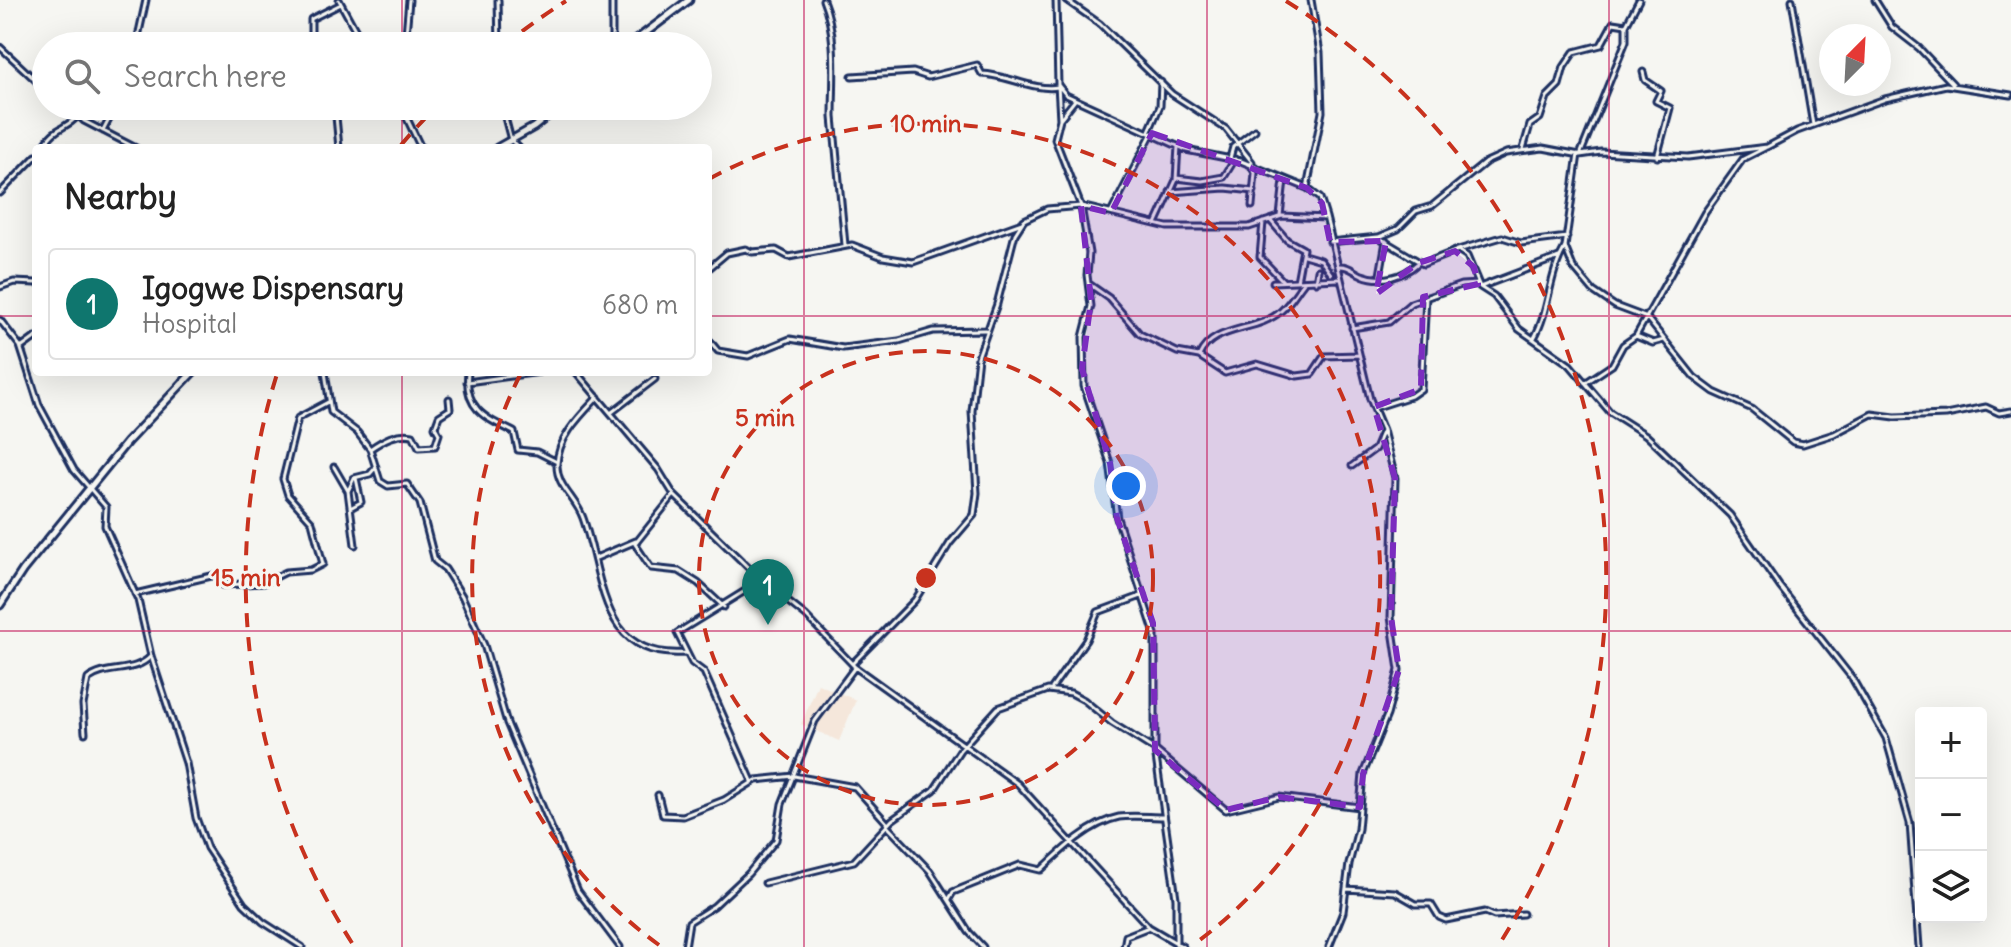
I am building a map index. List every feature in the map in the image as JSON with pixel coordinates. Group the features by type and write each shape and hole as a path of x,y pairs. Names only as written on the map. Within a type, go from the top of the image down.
{"main road":[{"path":"647,32 689,0"},
{"path":"504,144 540,120"},
{"path":"0,605 88,490 153,413 189,376"}],"street":[{"path":"139,32 146,0"},
{"path":"406,32 409,0"},
{"path":"498,0 499,32"},
{"path":"612,0 612,32"},
{"path":"823,0 833,23 836,84 833,117 845,247"},
{"path":"1056,0 1060,119 1055,139 1081,206 1088,245 1091,306 1082,355 1084,386 1110,463 1117,518 1144,595 1156,644 1155,750 1176,898 1176,944"},
{"path":"1066,0 1100,24 1161,82 1226,129 1252,164 1255,173 1252,206"},
{"path":"1307,188 1322,112 1320,53 1311,0"},
{"path":"1533,339 1540,327 1559,257 1565,247 1579,155 1626,41 1626,25 1639,0"},
{"path":"1792,0 1813,125"},
{"path":"1875,0 1894,29 1919,48 1953,84"},
{"path":"311,32 311,19 340,2 356,32"},
{"path":"1523,149 1530,125 1540,118 1547,97 1559,85 1574,52 1600,46 1613,23 1626,25"},
{"path":"0,47 32,77"},
{"path":"852,76 913,72 928,77 977,65 982,74 1000,74 1015,82 1058,86 1075,100 1178,146 1221,157 1231,156 1307,188 1320,198 1359,355 1396,482 1391,617 1399,670 1387,715 1363,774 1340,923 1329,947"},
{"path":"1643,72 1645,80 1661,91 1656,101 1670,108 1657,157"},
{"path":"1111,213 1160,106 1161,82"},
{"path":"1585,383 1612,365 1623,345 1642,328 1705,212 1743,159 1813,125 1885,99 1953,84 2011,95"},
{"path":"1060,119 1075,100"},
{"path":"44,144 52,131 74,120"},
{"path":"85,120 122,144"},
{"path":"103,131 109,120"},
{"path":"336,120 339,144"},
{"path":"408,120 419,144"},
{"path":"506,120 515,144"},
{"path":"1176,178 1202,181 1224,177 1237,143 1255,130"},
{"path":"1156,224 1176,178 1178,146"},
{"path":"1330,242 1378,237 1402,226 1416,211 1432,206 1491,159 1523,149 1674,159 1767,147"},
{"path":"0,193 32,160"},
{"path":"1280,216 1284,180"},
{"path":"1170,192 1225,188 1254,191"},
{"path":"712,265 725,254 737,250 755,252 771,249 789,257 856,245 876,255 913,262 1022,223 1047,209 1081,206 1156,224 1238,227 1280,216 1326,217"},
{"path":"1270,220 1287,240 1303,249 1297,281"},
{"path":"1263,222 1260,257 1283,281"},
{"path":"685,947 689,922 710,910 748,874 776,840 782,804 819,713 853,666 915,600 955,536 974,515 977,493 972,411 985,330 997,304 1015,234 1022,223"},
{"path":"1378,237 1418,263"},
{"path":"1328,280 1337,267 1343,265 1365,276 1400,277 1418,263 1502,237 1521,243 1567,237"},
{"path":"1380,277 1379,266 1386,241"},
{"path":"1565,247 1573,267 1593,291 1615,306 1647,318 1684,368 1704,386 1752,409 1783,436 1798,444 1834,434 1872,414 1895,417 1946,415 1986,407 1999,413 2011,411"},
{"path":"1458,250 1471,260 1479,286 1494,296 1519,329 1570,365 1610,412 1646,435 1730,515 1780,587 1852,678 1887,743 1910,823 1919,947"},
{"path":"1304,255 1321,260 1331,274"},
{"path":"1352,328 1391,321 1401,308 1426,297 1461,285 1479,286 1559,257"},
{"path":"1316,282 1318,270"},
{"path":"1273,282 1339,279"},
{"path":"0,287 14,282 32,283"},
{"path":"1199,356 1208,342 1280,312 1298,295 1304,282"},
{"path":"1089,284 1109,298 1140,334 1177,352 1199,356 1225,373 1257,364 1301,377 1312,374 1324,356 1359,355"},
{"path":"1374,408 1411,396 1421,389 1425,362 1422,339 1426,297"},
{"path":"1637,314 1642,328"},
{"path":"0,320 21,348 39,405 88,490 106,507 105,524 135,594 151,656 186,763 191,802 207,848 230,887 252,913 302,947"},
{"path":"712,344 718,351 748,356 790,339 843,348 899,341 933,331 985,330"},
{"path":"1636,336 1653,343 1664,340"},
{"path":"21,348 32,340"},
{"path":"325,376 332,414 357,432 370,449 382,483 407,484 419,500 434,559 462,596 479,634 507,723 553,825 570,873 580,894 620,947"},
{"path":"468,376 473,407 491,423 514,432 517,450 537,452 557,462"},
{"path":"467,382 511,376"},
{"path":"580,376 612,412 674,495 762,581 806,616 853,666 1018,784 1149,927 1183,947"},
{"path":"612,412 655,379"},
{"path":"598,397 574,424 557,462 559,480 575,499 596,558 609,614 617,628 661,652 685,653"},
{"path":"370,449 388,437 409,433 419,447 435,446 439,434 435,427 439,416 450,409 449,399"},
{"path":"223,585 264,583 286,572 311,570 323,564 312,522 287,494 282,474 298,418 328,402"},
{"path":"1352,466 1375,449 1383,430"},
{"path":"334,467 348,491 355,545"},
{"path":"348,491 356,478 370,474 376,467"},
{"path":"352,507 361,502 356,478"},
{"path":"596,558 636,541 651,528 674,495"},
{"path":"636,541 651,568 679,571 724,607"},
{"path":"135,594 224,573"},
{"path":"752,781 703,669 693,664 685,653 677,633 762,581"},
{"path":"765,883 854,861 887,825 934,790 960,750 1001,706 1048,690 1063,677 1086,640 1098,612 1144,595"},
{"path":"85,733 83,705 88,679 98,673 140,664 151,656"},
{"path":"1048,690 1077,695 1155,750 1226,810 1279,797 1360,807"},
{"path":"658,795 663,815 678,817 724,800 752,781 794,776 855,787 930,871 967,930 983,947"},
{"path":"949,899 953,892 1020,865 1039,871 1086,833 1114,818 1163,817"},
{"path":"1346,889 1395,892 1416,904 1431,904 1446,920 1485,912 1496,916 1523,914"},
{"path":"1124,947 1126,936 1149,927"}],"highlighted area":[{"path":"1152,133 1307,188 1322,203 1330,242 1386,241 1376,294 1418,263 1455,251 1474,267 1478,284 1423,297 1421,389 1374,407 1395,478 1391,617 1399,670 1363,774 1360,807 1279,797 1226,810 1155,750 1153,623 1117,518 1110,463 1082,369 1091,300 1081,206 1111,213"}],"shaded area":[{"path":"818,684 856,700 839,741 801,724"}],"place":[{"name":"Igogwe Dispensary","path":"768,625"}]}
